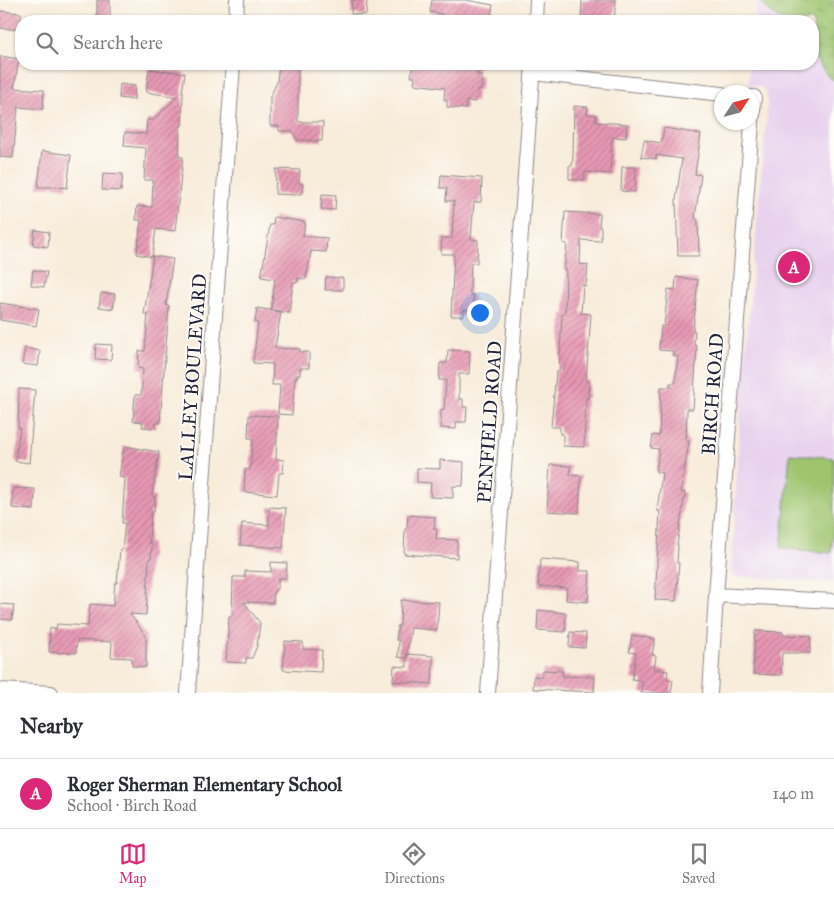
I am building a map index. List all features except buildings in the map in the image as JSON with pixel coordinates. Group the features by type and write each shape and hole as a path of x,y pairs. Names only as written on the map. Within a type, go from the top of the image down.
{"street":[{"path":"236,15 237,0"},
{"path":"536,15 537,0"},
{"name":"LALLEY BOULEVARD","path":"188,693 233,70"},
{"name":"PENFIELD ROAD","path":"488,693 533,70"},
{"path":"548,70 714,93"},
{"name":"BIRCH ROAD","path":"710,693 751,130"},
{"path":"716,596 834,601"},
{"path":"0,690 52,693"}],"shaded area":[{"path":"758,0 834,0 834,583 731,576 741,403 768,101 762,87 759,85 748,85 749,70 819,70 819,15 756,15"}],"green space":[{"path":"762,0 834,0 834,80 829,78 819,63 819,15 774,15 762,4"},
{"path":"790,454 834,458 834,524 831,553 781,548"}],"place":[{"name":"Roger Sherman Elementary School","path":"794,267"}]}
